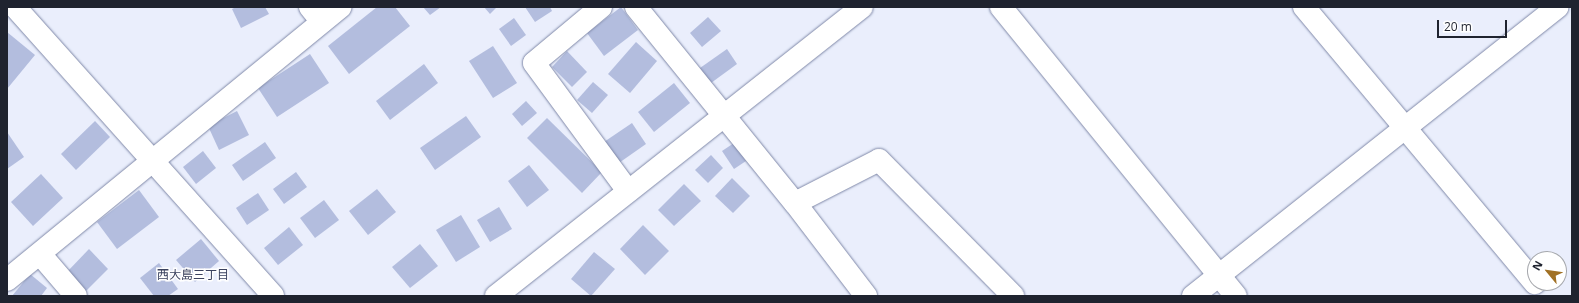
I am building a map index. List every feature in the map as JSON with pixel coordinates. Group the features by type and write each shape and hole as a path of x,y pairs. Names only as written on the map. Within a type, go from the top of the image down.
{"street":[{"path":"15,7 273,296"},
{"path":"7,280 151,161 316,15 341,7"},
{"path":"601,7 534,63 628,191"},
{"path":"636,7 795,202 866,296"},
{"path":"496,296 723,114 862,7"},
{"path":"1001,7 1236,296"},
{"path":"1304,7 1527,274"},
{"path":"1193,296 1557,7"},
{"path":"795,202 879,160 1013,296"},
{"path":"40,254 76,296"}],"building":[{"path":"236,7 265,7 269,14 241,28 232,9"},
{"path":"377,7 395,7 410,26 349,74 328,46"},
{"path":"423,7 441,7 430,15"},
{"path":"484,7 497,7 490,14"},
{"path":"525,7 550,7 552,11 535,22"},
{"path":"621,7 638,30 604,56 587,33"},
{"path":"708,17 721,31 702,47 690,33"},
{"path":"514,18 526,35 511,46 499,29"},
{"path":"7,32 35,55 7,89"},
{"path":"636,42 657,61 630,93 608,74"},
{"path":"493,46 517,83 493,98 469,61"},
{"path":"727,49 737,64 711,83 700,68"},
{"path":"567,51 587,72 572,87 552,67"},
{"path":"310,54 329,83 277,117 258,88"},
{"path":"424,64 438,83 390,120 376,101"},
{"path":"593,82 608,95 592,113 577,100"},
{"path":"674,83 690,103 654,132 638,112"},
{"path":"526,101 537,113 522,126 512,114"},
{"path":"237,111 249,135 219,150 208,126"},
{"path":"466,116 481,137 435,170 420,148"},
{"path":"547,118 602,172 582,193 527,138"},
{"path":"95,121 110,137 76,170 61,154"},
{"path":"632,123 646,144 616,165 601,144"},
{"path":"7,132 24,157 7,169"},
{"path":"265,142 276,158 243,181 232,165"},
{"path":"734,143 746,161 734,169 722,151"},
{"path":"203,151 216,168 196,184 183,167"},
{"path":"711,155 723,168 708,183 695,170"},
{"path":"529,165 549,190 527,207 508,181"},
{"path":"296,172 307,187 284,204 273,189"},
{"path":"41,174 63,198 33,226 11,202"},
{"path":"732,178 750,196 733,213 715,196"},
{"path":"684,184 701,201 674,226 658,210"},
{"path":"377,189 396,212 368,235 349,211"},
{"path":"139,190 159,217 117,249 97,222"},
{"path":"258,193 269,210 247,225 236,208"},
{"path":"324,200 339,220 315,238 300,218"},
{"path":"499,207 512,229 490,242 477,220"},
{"path":"461,215 480,247 456,262 436,230"},
{"path":"643,225 669,251 645,275 620,249"},
{"path":"289,227 303,245 278,265 264,248"},
{"path":"201,239 219,261 195,282 176,260"},
{"path":"420,244 438,266 410,288 392,267"},
{"path":"89,249 108,269 85,292 66,273"},
{"path":"594,252 615,269 591,296 571,279"},
{"path":"159,263 178,289 168,296 154,296 140,278"},
{"path":"30,274 47,288 41,296 12,296"}],"district":[{"name":"西大島三丁目","path":"193,275"}]}
